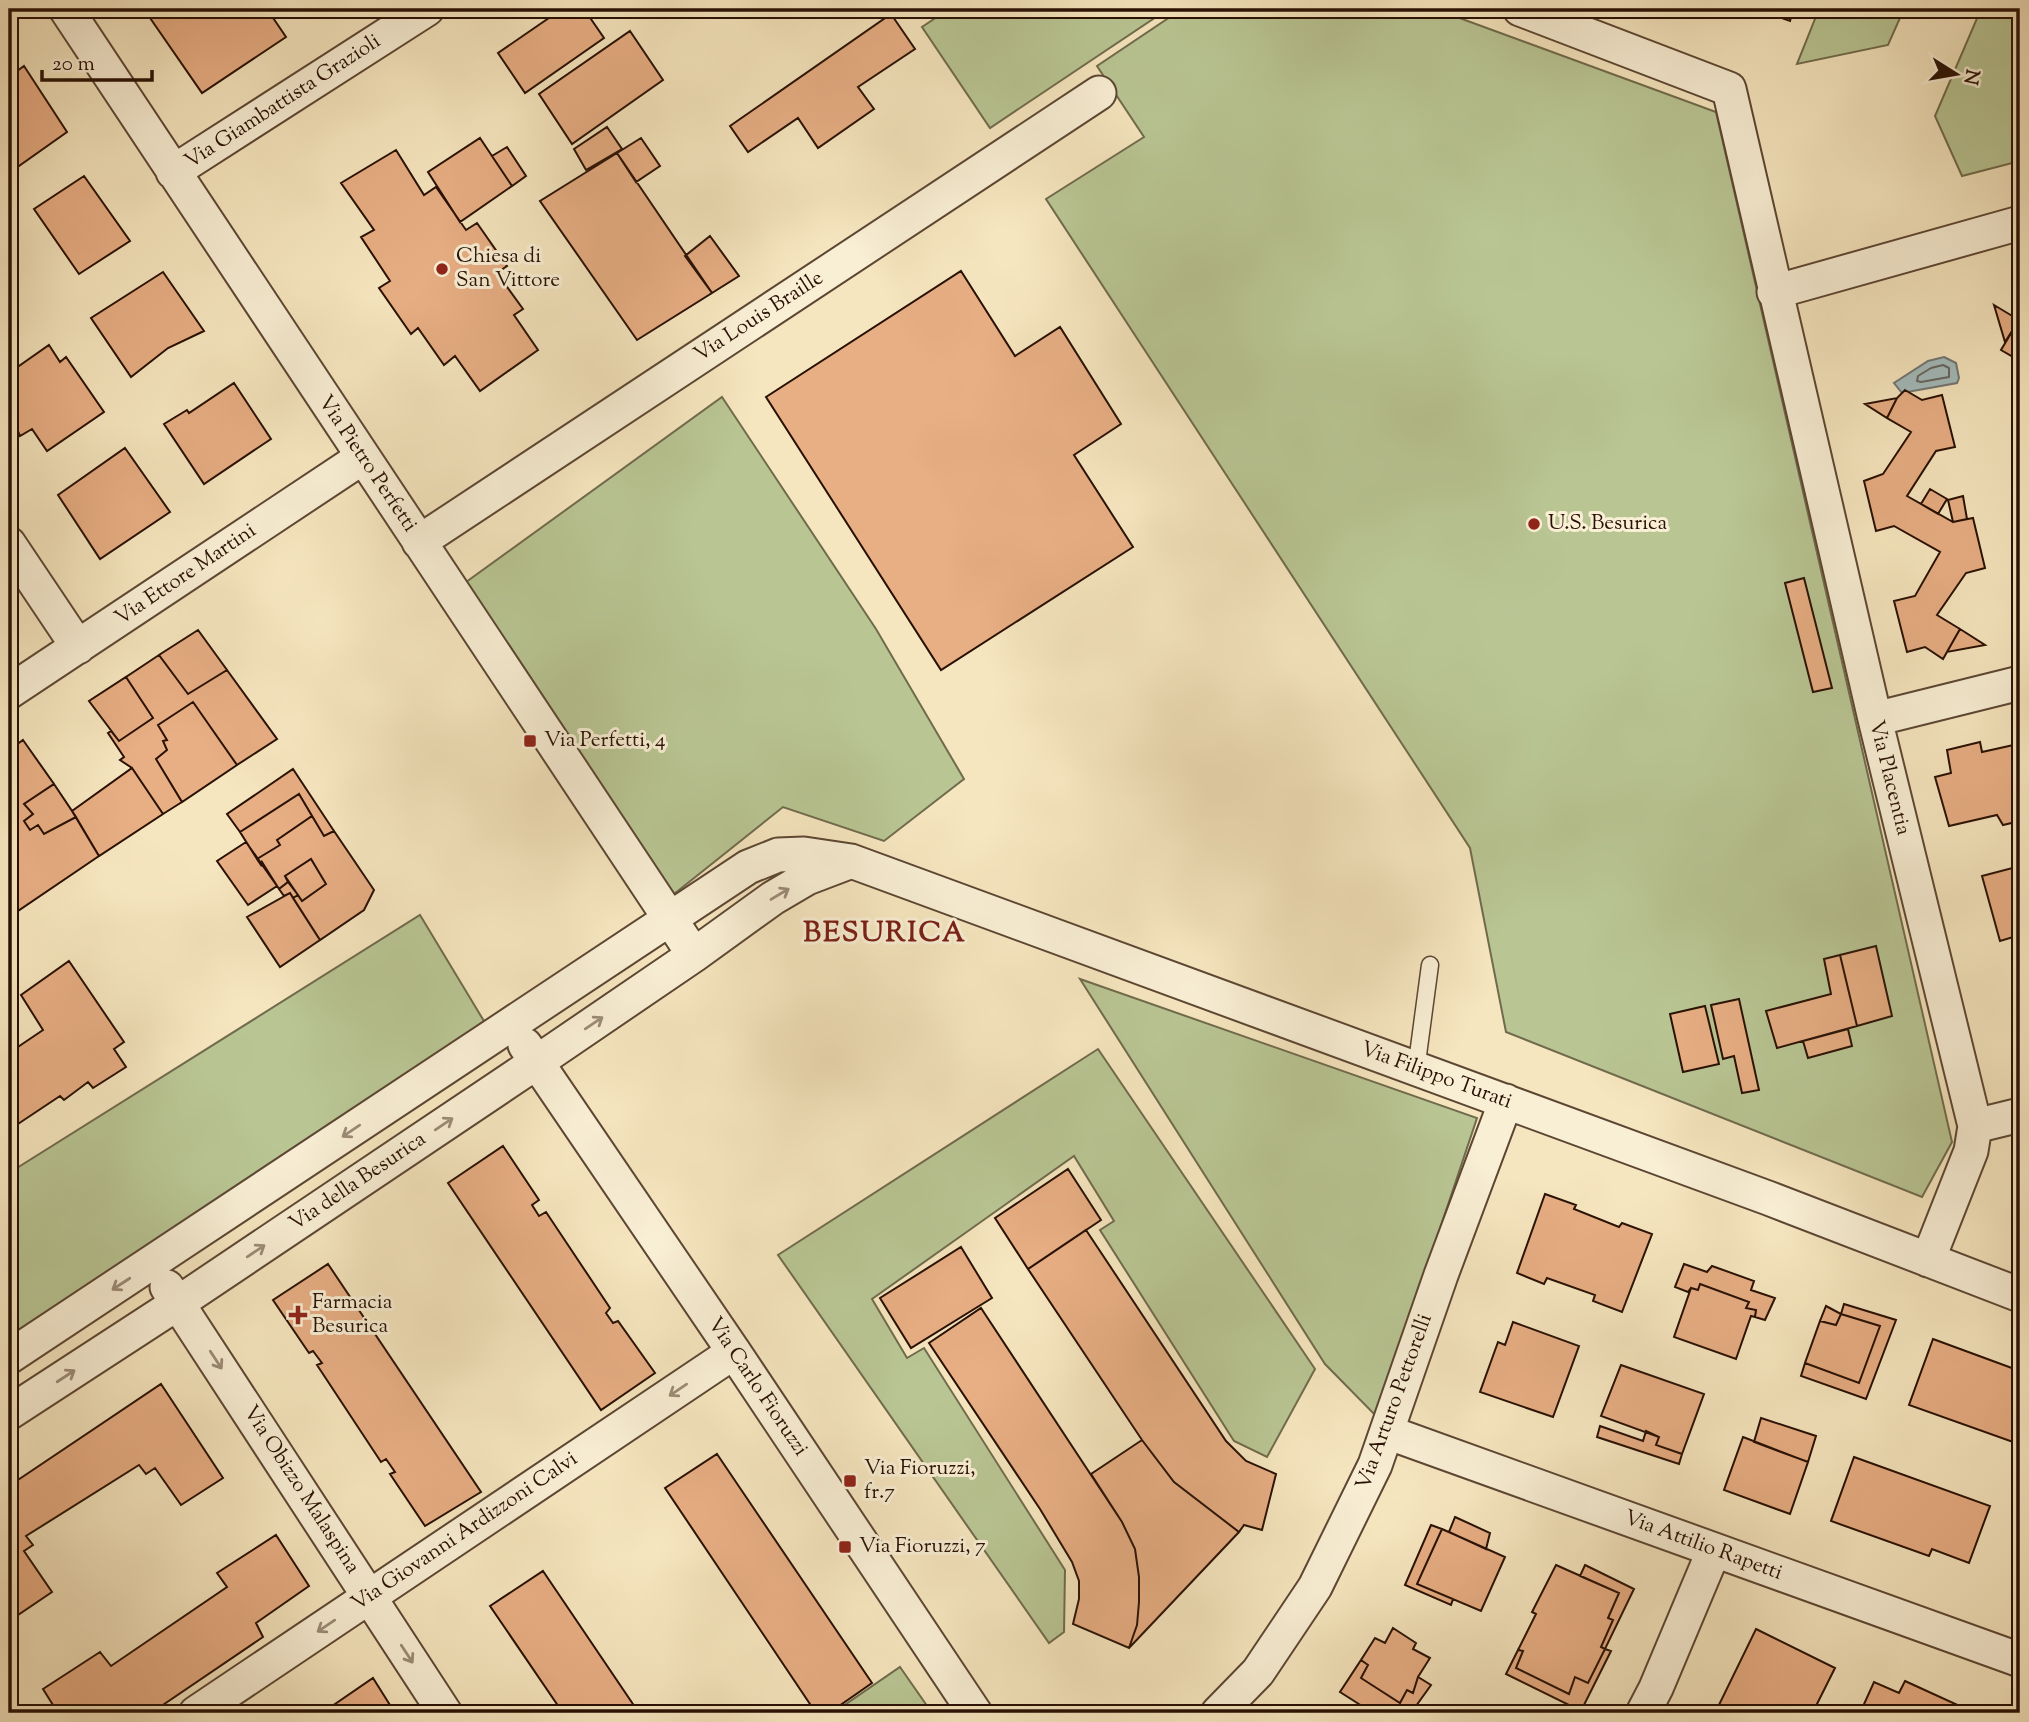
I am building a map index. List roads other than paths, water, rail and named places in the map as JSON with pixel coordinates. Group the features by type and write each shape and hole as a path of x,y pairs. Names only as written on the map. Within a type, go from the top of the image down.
{"street":[{"name":"Via Pietro Perfetti","path":"66,9 670,918"},
{"name":"Via Giambattista Grazioli","path":"173,172 427,9"},
{"path":"1520,9 1729,89 1774,292 2020,223"},
{"name":"Via Louis Braille","path":"419,541 1099,93"},
{"name":"Via Placentia","path":"1774,292 1975,1126 1970,1151 1928,1260"},
{"name":"Via Ettore Martini","path":"9,692 363,457"},
{"path":"9,544 78,647"},
{"path":"1875,719 2020,683"},
{"path":"9,1357 747,867 778,855 804,854 851,861"},
{"name":"Via della Besurica","path":"9,1413 537,1062 773,898 807,878 851,861"},
{"name":"Via Filippo Turati","path":"851,861 1768,1198 2020,1295"},
{"path":"670,918 694,955"},
{"path":"509,1026 537,1062"},
{"name":"Via Carlo Fioruzzi","path":"537,1062 975,1713"},
{"name":"Via Arturo Pettorelli","path":"1218,1713 1258,1672 1315,1587 1375,1465 1441,1275 1506,1101"},
{"path":"1975,1126 2020,1115"},
{"path":"151,1265 178,1303"},
{"name":"Via Obizzo Malaspina","path":"178,1303 445,1713"},
{"name":"Via Giovanni Ardizzoni Calvi","path":"196,1713 734,1352"},
{"name":"Via Attilio Rapetti","path":"1387,1432 2020,1660"},
{"path":"1643,1713 1714,1550"}],"lane":[{"path":"1416,1070 1430,965"}],"water":[{"path":"1944,357 1956,363 1959,378 1957,383 1902,393 1894,383 1928,361"}],"place":[{"name":"Chiesa di San Vittore","path":"442,269"},
{"name":"U.S. Besurica","path":"1534,524"},
{"name":"Via Perfetti, 4","path":"530,741"},
{"name":"Farmacia Besurica","path":"298,1315"},
{"name":"Via Fioruzzi, fr.7","path":"850,1481"},
{"name":"Via Fioruzzi, 7","path":"845,1547"}],"district":[{"name":"BESURICA","path":"885,934"}]}
